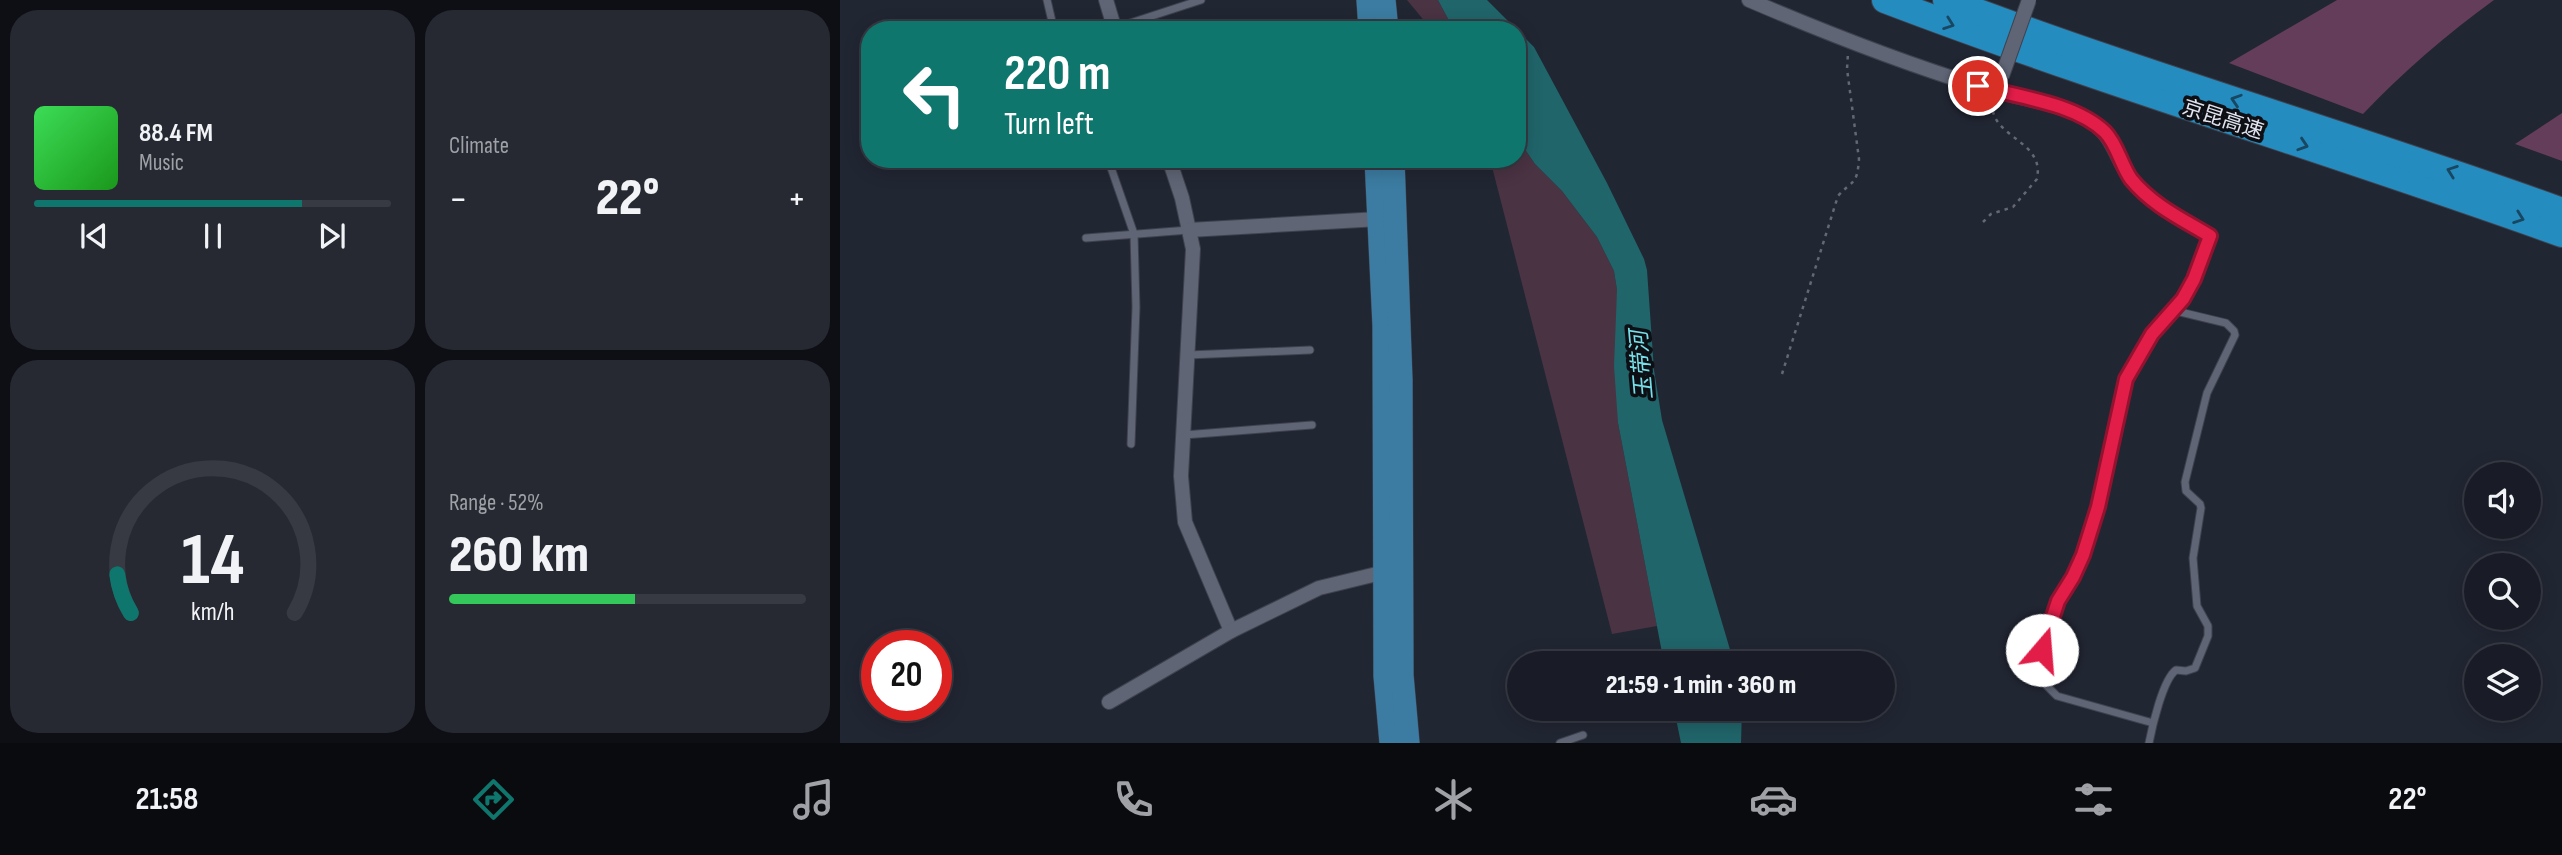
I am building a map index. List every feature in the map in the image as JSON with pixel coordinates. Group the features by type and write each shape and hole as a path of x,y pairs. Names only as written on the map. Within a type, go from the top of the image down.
{"highway":[{"name":"京昆高速","path":"1885,0 2047,60 2415,181 2562,234"},
{"name":"京昆高速","path":"1946,0 2054,40 2421,160 2562,211"}],"main road":[{"path":"1368,0 1369,21"},
{"path":"1384,0 1386,21"},
{"path":"1376,168 1385,367 1385,676 1391,743"},
{"path":"1392,168 1401,366 1402,675 1408,743"}],"street":[{"path":"1106,0 1113,21"},
{"path":"1749,0 1833,36 1996,91 2057,107 2092,122 2108,135 2129,176 2143,192 2210,236"},
{"path":"1996,91 2029,0"},
{"path":"1172,168 1182,198 1193,249 1181,484 1185,522 1231,631"},
{"path":"1189,230 1379,219"},
{"path":"1109,702 1231,631 1319,588 1385,572"}],"lane":[{"path":"1047,0 1052,21"},
{"path":"1139,21 1201,0"},
{"path":"1111,168 1134,234 1136,307 1130,444"},
{"path":"1086,238 1189,230"},
{"path":"2153,723 2057,696 2045,684 2040,661 2058,601 2083,555 2098,507 2126,379 2152,334 2183,299 2194,279 2210,236"},
{"path":"2149,743 2153,723 2172,673 2195,668 2208,636 2207,622 2200,615 2197,606 2193,558 2201,508 2186,491 2185,482 2207,393 2235,335 2226,323 2172,310"},
{"path":"1188,355 1310,350"},
{"path":"1184,435 1312,425"},
{"path":"1560,743 1583,735"}],"path":[{"path":"1782,374 1838,196 1855,182 1858,170 1859,159 1847,69 1848,39"},
{"path":"1983,222 1991,214 2013,206 2038,179 2039,173 2032,152 2009,135 1993,118 1992,101 1996,91"}],"shaded area":[{"path":"1407,0 1438,0 1449,21 1424,21"},
{"path":"2337,0 2494,0 2426,54 2363,114 2229,63"},
{"path":"2562,113 2562,161 2515,144"},
{"path":"1526,151 1562,191 1597,237 1614,271 1617,290 1618,423 1657,626 1612,634 1492,168 1526,168"}],"water":[{"path":"1438,0 1487,0 1508,21 1449,21"},
{"name":"玉带河","path":"1526,39 1534,47 1607,183 1644,259 1654,370 1662,420 1730,651 1662,651 1618,423 1614,366 1617,290 1614,271 1597,237 1562,191 1526,151"},
{"path":"1676,721 1742,721 1741,743 1681,743"}],"route":[{"path":"1978,86 2057,107 2092,122 2108,135 2129,176 2143,192 2210,236 2194,279 2183,299 2152,334 2126,379 2098,507 2083,555 2073,577 2060,595 2042,650"}]}
